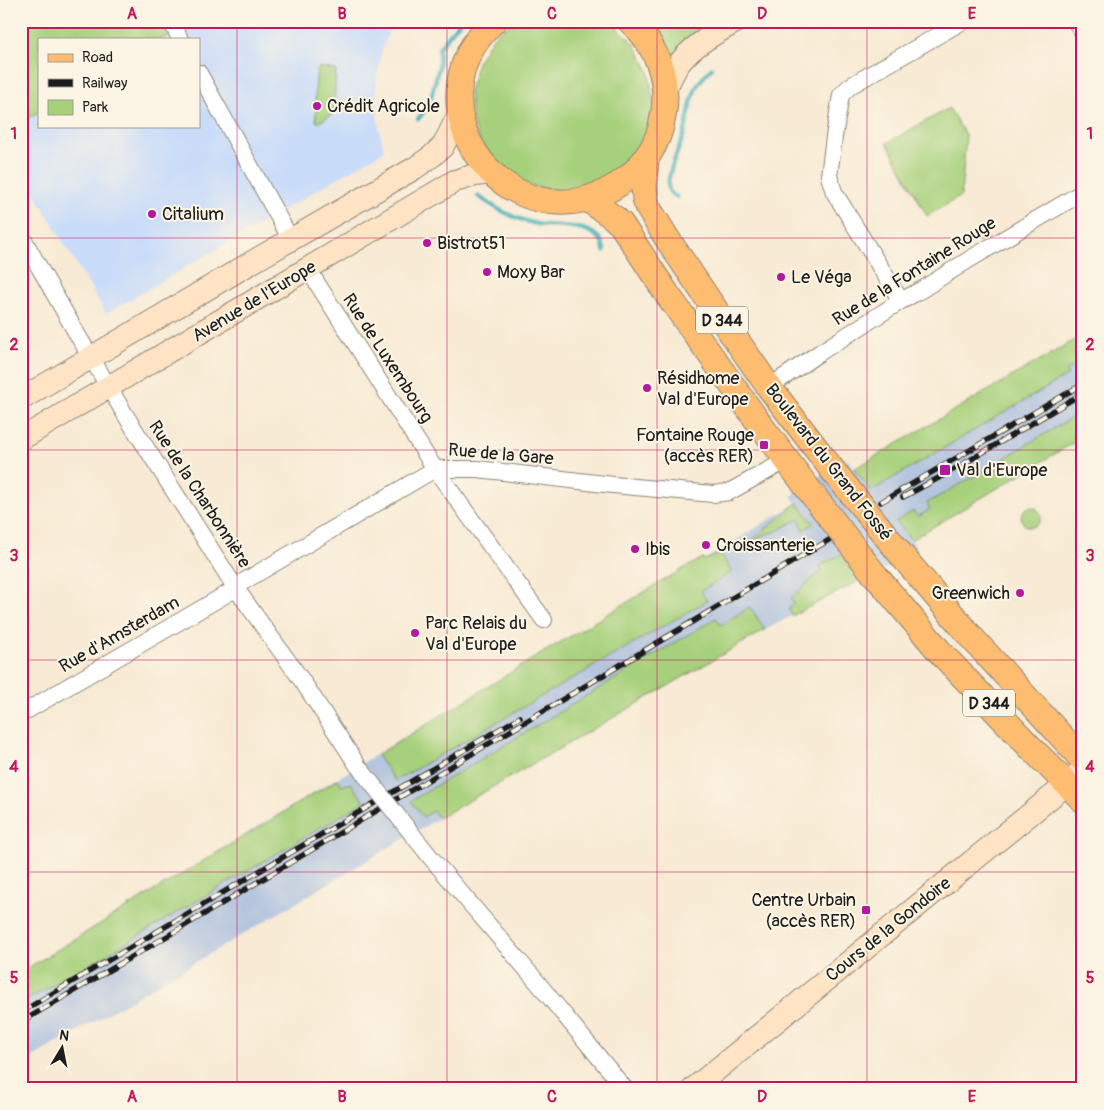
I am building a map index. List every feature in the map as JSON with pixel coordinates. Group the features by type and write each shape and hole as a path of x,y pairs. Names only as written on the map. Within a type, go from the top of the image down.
{"main road":[{"path":"486,25 471,51 463,70 459,91 463,129 470,145 479,160 504,184 534,198 567,202 587,199 608,191 630,177 646,159 656,142 662,125 665,108 665,90 660,66 656,55 643,35 630,21"},
{"path":"665,90 677,66 686,56 706,40 737,21"},
{"name":"Avenue de l'Europe","path":"21,439 100,372 242,268 415,168 432,156 443,146 460,112"},
{"name":"Boulevard du Grand Fossé","path":"646,159 644,187 647,206 705,295 769,387 903,557 972,638 1083,760"},
{"name":"Avenue de l'Europe","path":"21,399 100,372 308,268 455,181 475,175 491,173"},
{"name":"Boulevard du Grand Fossé","path":"587,199 621,224 667,294 759,423 874,574 940,652 1030,747 1078,784"},
{"path":"21,423 93,379 100,372"},
{"name":"Cours de la Gondoire","path":"693,1089 1078,784"}],"street":[{"path":"171,21 180,38"},
{"path":"901,301 834,192 829,176 841,95 850,86 963,21"},
{"path":"1075,21 1083,32"},
{"path":"200,75 291,240"},
{"name":"Rue de la Fontaine Rouge","path":"769,387 901,301 1083,192"},
{"name":"Rue de la Charbonnière","path":"21,235 77,334 132,425 235,587 303,682 358,766 432,859 533,976 625,1089"},
{"name":"Rue de Luxembourg","path":"308,268 435,469 544,620"},
{"name":"Rue de la Gare","path":"235,587 435,469 478,469 622,486 713,494 729,492 787,460"},
{"name":"Rue d'Amsterdam","path":"21,714 230,592 235,587"}],"shaded area":[{"path":"194,21 392,21 381,54 377,78 377,116 384,151 106,314 21,171 21,122 38,113 38,128 200,128 200,38 165,38"},
{"path":"1083,335 1083,437 911,540 918,549 863,582 861,580 765,630 439,818 21,1064 21,972 544,652 703,558 704,560 785,510 796,503 791,496 831,468 848,460 855,469"}],"green space":[{"path":"21,21 194,21 165,38 38,38 38,113 21,122"},
{"path":"514,21 610,21 634,43 649,71 653,103 648,131 633,157 612,176 585,188 556,191 528,185 502,170 483,148 472,122 469,93 477,62 494,36"},
{"path":"663,21 721,21 669,60 650,26"},
{"path":"319,67 336,70 334,113 318,123 316,121 315,93"},
{"path":"949,108 966,136 961,196 927,216 887,143"},
{"path":"1083,335 1083,361 1066,371 1068,375 871,491 854,469"},
{"path":"1083,411 1083,437 911,540 896,521 914,511 918,517 930,509 927,503 985,470 988,475 1000,467 998,462"},
{"path":"797,503 814,523 804,530 799,519 747,544"},
{"path":"1031,507 1038,510 1041,517 1038,524 1031,527 1024,524 1021,517 1024,510"},
{"path":"721,554 732,572 701,591 707,601 395,781 377,755 681,570 703,558 704,560"},
{"path":"841,554 861,580 792,616 789,608 794,603 791,598 821,571 819,566"},
{"path":"750,607 765,630 439,818 433,811 423,817 411,801 716,618 721,625"},
{"path":"338,779 342,786 351,783 364,802 89,965 21,1003 21,972"}],"waterway":[{"path":"418,119 431,98 439,66 439,48 460,21"},
{"path":"677,197 671,194 669,190 668,184 671,170 684,134 694,92 700,81 712,68"},
{"path":"478,196 501,211 519,219 540,225 568,226 592,233 598,237 604,251"}],"railway":[{"path":"881,502 1083,384"},
{"path":"903,497 948,473 1083,393"},
{"path":"21,1022 829,540"},
{"path":"21,1012 520,717"}],"place":[{"name":"Crédit Agricole","path":"317,106"},
{"name":"Citalium","path":"152,214"},
{"name":"Bistrot51","path":"427,243"},
{"name":"Moxy Bar","path":"487,272"},
{"name":"Le Véga","path":"781,277"},
{"name":"Résidhome Val d'Europe","path":"647,388"},
{"name":"Fontaine Rouge (accès RER)","path":"764,445"},
{"name":"Val d'Europe","path":"945,470"},
{"name":"Croissanterie","path":"706,545"},
{"name":"Ibis","path":"635,549"},
{"name":"Greenwich","path":"1020,593"},
{"name":"Parc Relais du Val d'Europe","path":"415,633"},
{"name":"Centre Urbain (accès RER)","path":"866,910"}]}
